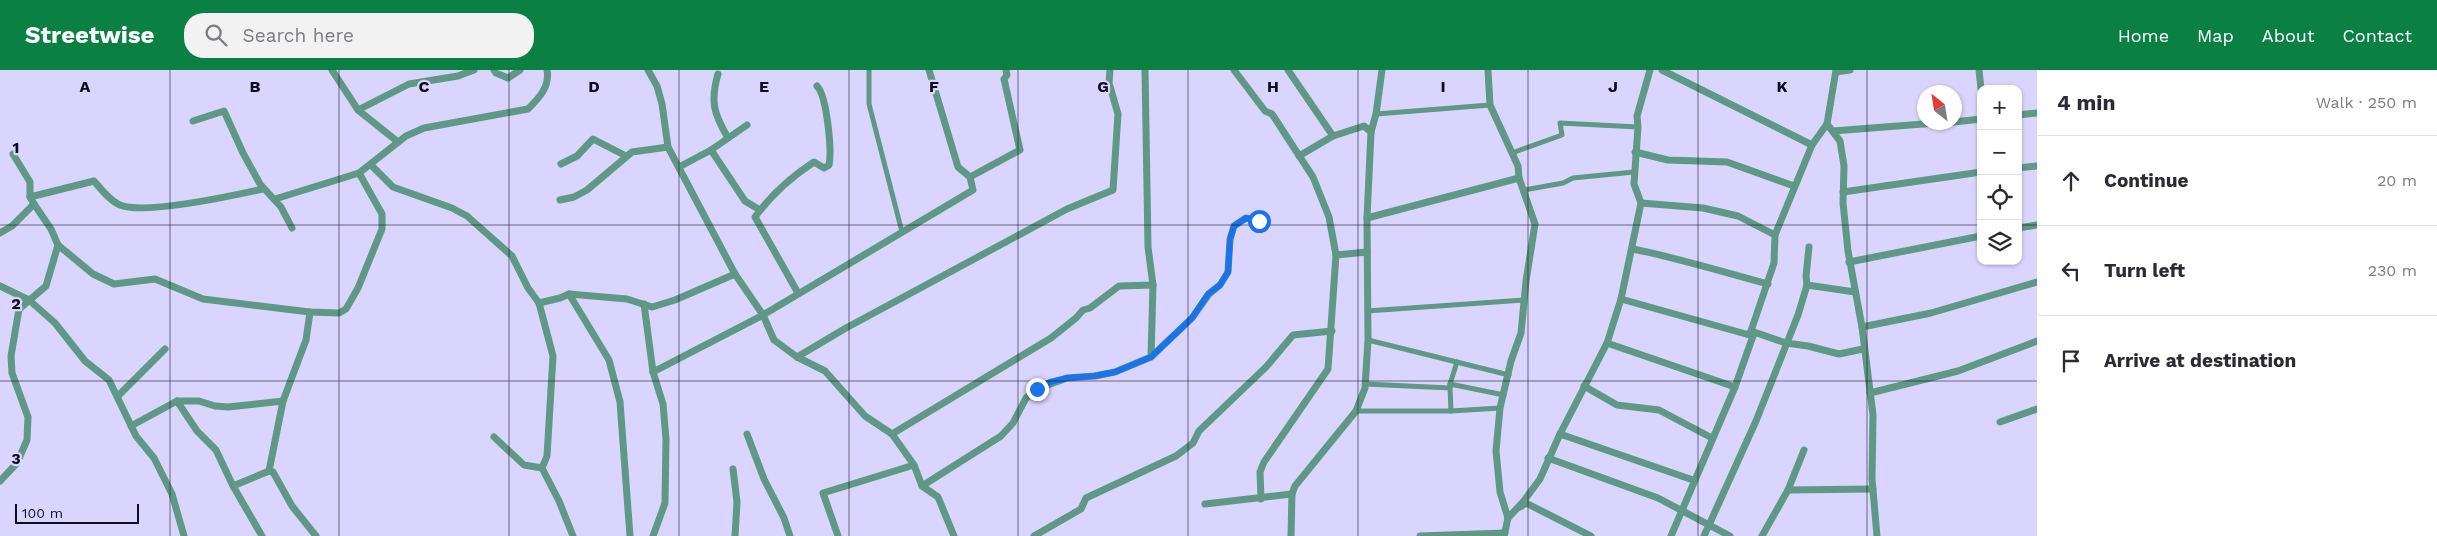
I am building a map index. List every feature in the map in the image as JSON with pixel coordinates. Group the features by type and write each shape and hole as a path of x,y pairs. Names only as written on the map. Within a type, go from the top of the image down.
{"street":[{"path":"332,70 358,110 398,142"},
{"path":"358,110 409,84 458,76 474,70"},
{"path":"494,70 496,74 508,78 520,70"},
{"path":"275,199 360,173 406,136 438,124 528,109 539,99 547,85 547,70"},
{"path":"648,70 657,86 662,104 668,147 736,274 763,315 774,340 798,357 825,371 865,416 892,434 914,465 922,486 938,498 954,536"},
{"path":"869,70 869,104 902,232"},
{"path":"654,372 763,315 973,190 970,177 958,167 929,70"},
{"path":"970,177 1020,150 1004,79 1007,75 1006,70"},
{"path":"798,357 872,314 1067,209 1113,190 1118,114 1109,83 1110,70"},
{"path":"1145,70 1148,247 1153,285 1151,357"},
{"path":"1234,70 1265,111 1272,114 1313,178 1329,218 1336,255 1328,369 1260,472 1261,499"},
{"path":"1288,70 1333,136"},
{"path":"1291,536 1292,494 1296,486 1356,411 1365,384 1368,340 1366,311 1367,218 1371,132 1376,114 1382,70"},
{"path":"1420,536 1505,534 1508,518 1500,492 1496,451 1500,408 1521,333 1535,224 1519,178 1518,166 1490,105 1488,70"},
{"path":"1508,518 1540,479 1548,458 1607,342 1621,299 1641,203 1634,184 1637,116 1650,70"},
{"path":"1662,70 1812,146"},
{"path":"1671,536 1683,511 1693,480 1735,387 1774,263 1775,236 1812,146 1827,124 1836,71 1850,70"},
{"path":"1979,70 1981,85"},
{"path":"718,74 714,87 715,116 728,138"},
{"path":"798,293 755,217 784,183 814,162 824,168 829,165 825,110 821,90 817,86"},
{"path":"1376,114 1490,105"},
{"path":"193,121 224,111 243,153 263,189 275,199 292,228"},
{"path":"2022,115 2037,113"},
{"path":"1962,121 1977,119"},
{"path":"1512,153 1562,135 1560,123 1638,127"},
{"path":"679,167 711,150 747,124"},
{"path":"1827,124 1840,141 1844,166 1843,192 1850,262 1854,292 1862,327 1863,349 1873,415 1873,489 1877,536"},
{"path":"1832,131 1917,124"},
{"path":"1299,156 1333,136 1364,126 1371,132"},
{"path":"561,164 577,156 593,139 626,156"},
{"path":"560,200 574,197 587,190 626,156 643,150 668,147"},
{"path":"711,150 727,178 745,200 760,210"},
{"path":"1635,152 1668,160 1727,162 1794,186"},
{"path":"13,154 30,182 30,197 51,229 58,244 93,274 114,284 154,279 203,299 310,312 339,313 346,309 377,246 382,229 382,214 360,173"},
{"path":"371,165 393,187 452,208 478,223 512,256 528,288 539,303 553,356 547,456 542,468"},
{"path":"2022,168 2037,166"},
{"path":"1524,190 1563,183 1573,178 1634,172"},
{"path":"1843,192 1977,173"},
{"path":"1367,218 1519,178"},
{"path":"30,197 94,181 120,205 138,207 222,198 263,189"},
{"path":"1641,203 1703,208 1738,216 1775,236"},
{"path":"0,232 12,226 34,204"},
{"path":"922,486 1001,436 1013,423 1026,398 1037,389 1050,382 1067,378 1115,372 1151,357 1192,318 1208,294 1220,285 1228,272 1230,240 1234,226 1246,218 1259,221"},
{"path":"2022,227 2037,225"},
{"path":"1850,262 1977,237"},
{"path":"0,481 17,463 27,440 28,417 12,373 11,356 20,309 46,286 58,244"},
{"path":"1704,536 1756,422 1798,315 1807,285 1809,247"},
{"path":"1633,248 1676,257 1702,268 1768,284"},
{"path":"1336,255 1367,252"},
{"path":"539,303 569,294 627,299 652,307 675,300 736,274"},
{"path":"1862,327 1931,313 2037,282"},
{"path":"892,434 1051,338 1083,310 1090,308 1119,286 1153,285"},
{"path":"1807,285 1854,292"},
{"path":"0,286 28,300 55,323 85,361 109,380 131,426 143,447 154,458 172,494 184,536"},
{"path":"556,290 560,298"},
{"path":"569,294 609,360 620,402 630,536"},
{"path":"1621,299 1786,343 1808,346 1839,354 1863,349"},
{"path":"1366,311 1524,300"},
{"path":"644,304 654,372 663,404 667,476 665,503 652,536"},
{"path":"269,471 283,401 306,340 310,312"},
{"path":"1034,536 1081,508 1086,498 1182,452 1193,443 1199,431 1266,367 1293,336 1332,331"},
{"path":"1368,340 1509,375"},
{"path":"1870,393 1958,371 2037,341"},
{"path":"1607,342 1735,387"},
{"path":"118,396 165,349"},
{"path":"1450,411 1450,386 1457,362"},
{"path":"1365,384 1450,386 1504,395"},
{"path":"1584,386 1617,405 1658,410 1712,438"},
{"path":"131,426 177,402 199,401 215,406 228,407 283,401"},
{"path":"177,402 197,431 216,450 233,486 262,536"},
{"path":"1356,411 1450,411 1500,408"},
{"path":"2000,422 2037,409"},
{"path":"747,434 764,479 784,518 790,536"},
{"path":"1560,434 1693,480"},
{"path":"494,437 524,465 542,468"},
{"path":"1762,536 1788,490 1804,450"},
{"path":"1548,458 1658,498 1730,536"},
{"path":"838,536 823,493 914,465"},
{"path":"542,468 560,500 573,536"},
{"path":"733,469 737,502 735,536"},
{"path":"233,486 269,471"},
{"path":"269,471 273,472 292,506 316,536"},
{"path":"1788,490 1873,489"},
{"path":"1204,504 1292,494"},
{"path":"1517,509 1526,504 1591,536"}],"route":[{"path":"1037,389 1050,382 1067,378 1115,372 1151,357 1192,318 1208,294 1220,285 1228,272 1230,240 1234,226 1246,218 1259,221"}]}
